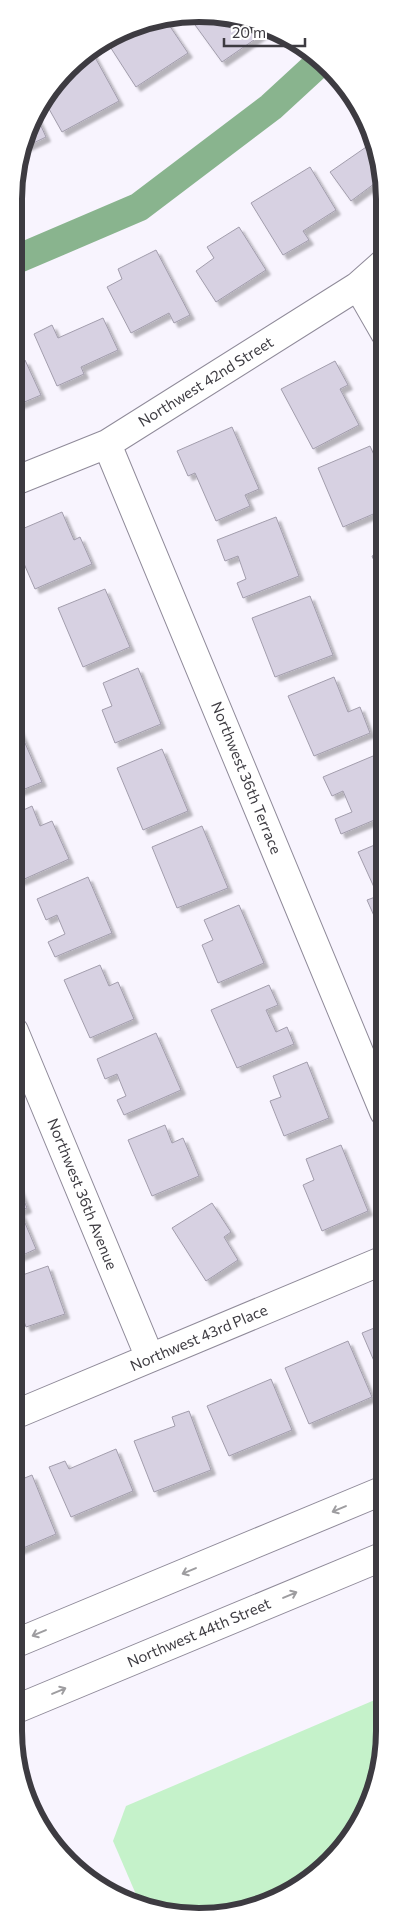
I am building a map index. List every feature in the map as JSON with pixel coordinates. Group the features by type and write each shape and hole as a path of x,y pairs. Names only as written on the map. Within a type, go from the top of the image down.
{"street":[{"name":"Northwest 42nd Street","path":"22,478 107,444 358,286 376,270"},
{"path":"358,286 376,317"},
{"name":"Northwest 36th Terrace","path":"107,444 376,1093"},
{"name":"Northwest 36th Avenue","path":"22,1049 150,1358"},
{"name":"Northwest 43rd Place","path":"22,1412 376,1263"},
{"path":"22,1641 376,1493"},
{"name":"Northwest 44th Street","path":"22,1707 376,1559"}],"green space":[{"path":"376,1699 376,1743 373,1766 363,1799 353,1820 333,1848 316,1865 298,1879 267,1895 234,1905 211,1908 176,1907 137,1897 113,1841 126,1806"}],"building":[{"path":"193,23 223,24 262,34 222,62"},
{"path":"169,25 188,53 136,87 110,47 143,32"},
{"path":"95,57 119,101 62,132 48,107 74,74"},
{"path":"40,124 46,137 32,144"},
{"path":"368,146 376,183 351,201 330,172"},
{"path":"310,167 336,210 303,231 309,240 283,255 251,203"},
{"path":"239,227 266,270 216,302 196,271 214,258 207,247"},
{"path":"156,250 190,315 174,323 169,313 131,333 107,287 122,279 118,269"},
{"path":"103,318 118,350 81,367 84,374 57,386 34,334 52,325 58,338"},
{"path":"25,360 41,395 22,403 22,362"},
{"path":"335,361 348,385 340,389 359,425 313,449 281,389"},
{"path":"232,427 259,489 245,495 250,506 216,521 195,473 188,476 177,451"},
{"path":"370,446 376,459 376,513 343,527 318,468"},
{"path":"62,512 74,540 80,537 92,564 35,589 22,559 22,529"},
{"path":"276,517 299,576 243,598 237,583 246,579 238,556 225,561 217,540"},
{"path":"376,554 376,565 372,556"},
{"path":"105,589 130,647 83,667 58,608"},
{"path":"310,596 333,655 275,677 252,618"},
{"path":"138,668 161,724 115,743 102,710 112,706 103,683"},
{"path":"334,677 348,712 360,707 370,733 314,756 288,696"},
{"path":"22,736 42,782 22,790"},
{"path":"162,749 188,811 143,830 117,768"},
{"path":"373,756 376,763 376,819 341,834 335,819 352,812 343,791 332,796 323,777"},
{"path":"32,806 40,826 52,821 69,859 22,880 22,811"},
{"path":"202,826 228,888 177,908 152,847"},
{"path":"376,844 376,892 358,852"},
{"path":"88,877 112,933 55,957 48,942 65,934 57,915 46,920 37,899"},
{"path":"376,897 376,918 375,918 367,900"},
{"path":"239,905 264,963 218,983 202,945 213,940 204,920"},
{"path":"100,965 109,986 118,982 134,1019 90,1038 64,980"},
{"path":"269,985 278,1005 266,1010 276,1032 287,1027 294,1044 237,1068 211,1010"},
{"path":"156,1033 181,1090 124,1115 117,1100 126,1096 117,1074 105,1079 97,1059"},
{"path":"307,1062 329,1118 284,1136 270,1101 281,1097 273,1076"},
{"path":"165,1125 172,1143 183,1138 199,1176 152,1196 128,1140"},
{"path":"341,1145 368,1211 322,1231 303,1185 314,1180 306,1159"},
{"path":"22,1196 27,1208 22,1210"},
{"path":"212,1203 231,1232 224,1237 238,1260 206,1281 172,1228"},
{"path":"22,1216 36,1249 22,1255"},
{"path":"48,1266 65,1314 26,1327 22,1316 22,1275"},
{"path":"376,1327 376,1366 362,1333"},
{"path":"348,1341 372,1397 309,1424 285,1368"},
{"path":"271,1379 292,1430 229,1456 207,1406"},
{"path":"189,1411 211,1470 154,1492 134,1441 175,1426 172,1417"},
{"path":"116,1449 133,1491 71,1517 49,1467 65,1461 69,1469"},
{"path":"32,1475 56,1534 22,1549 22,1479"}],"waterway":[{"path":"22,257 139,207 271,107 316,66"}]}
